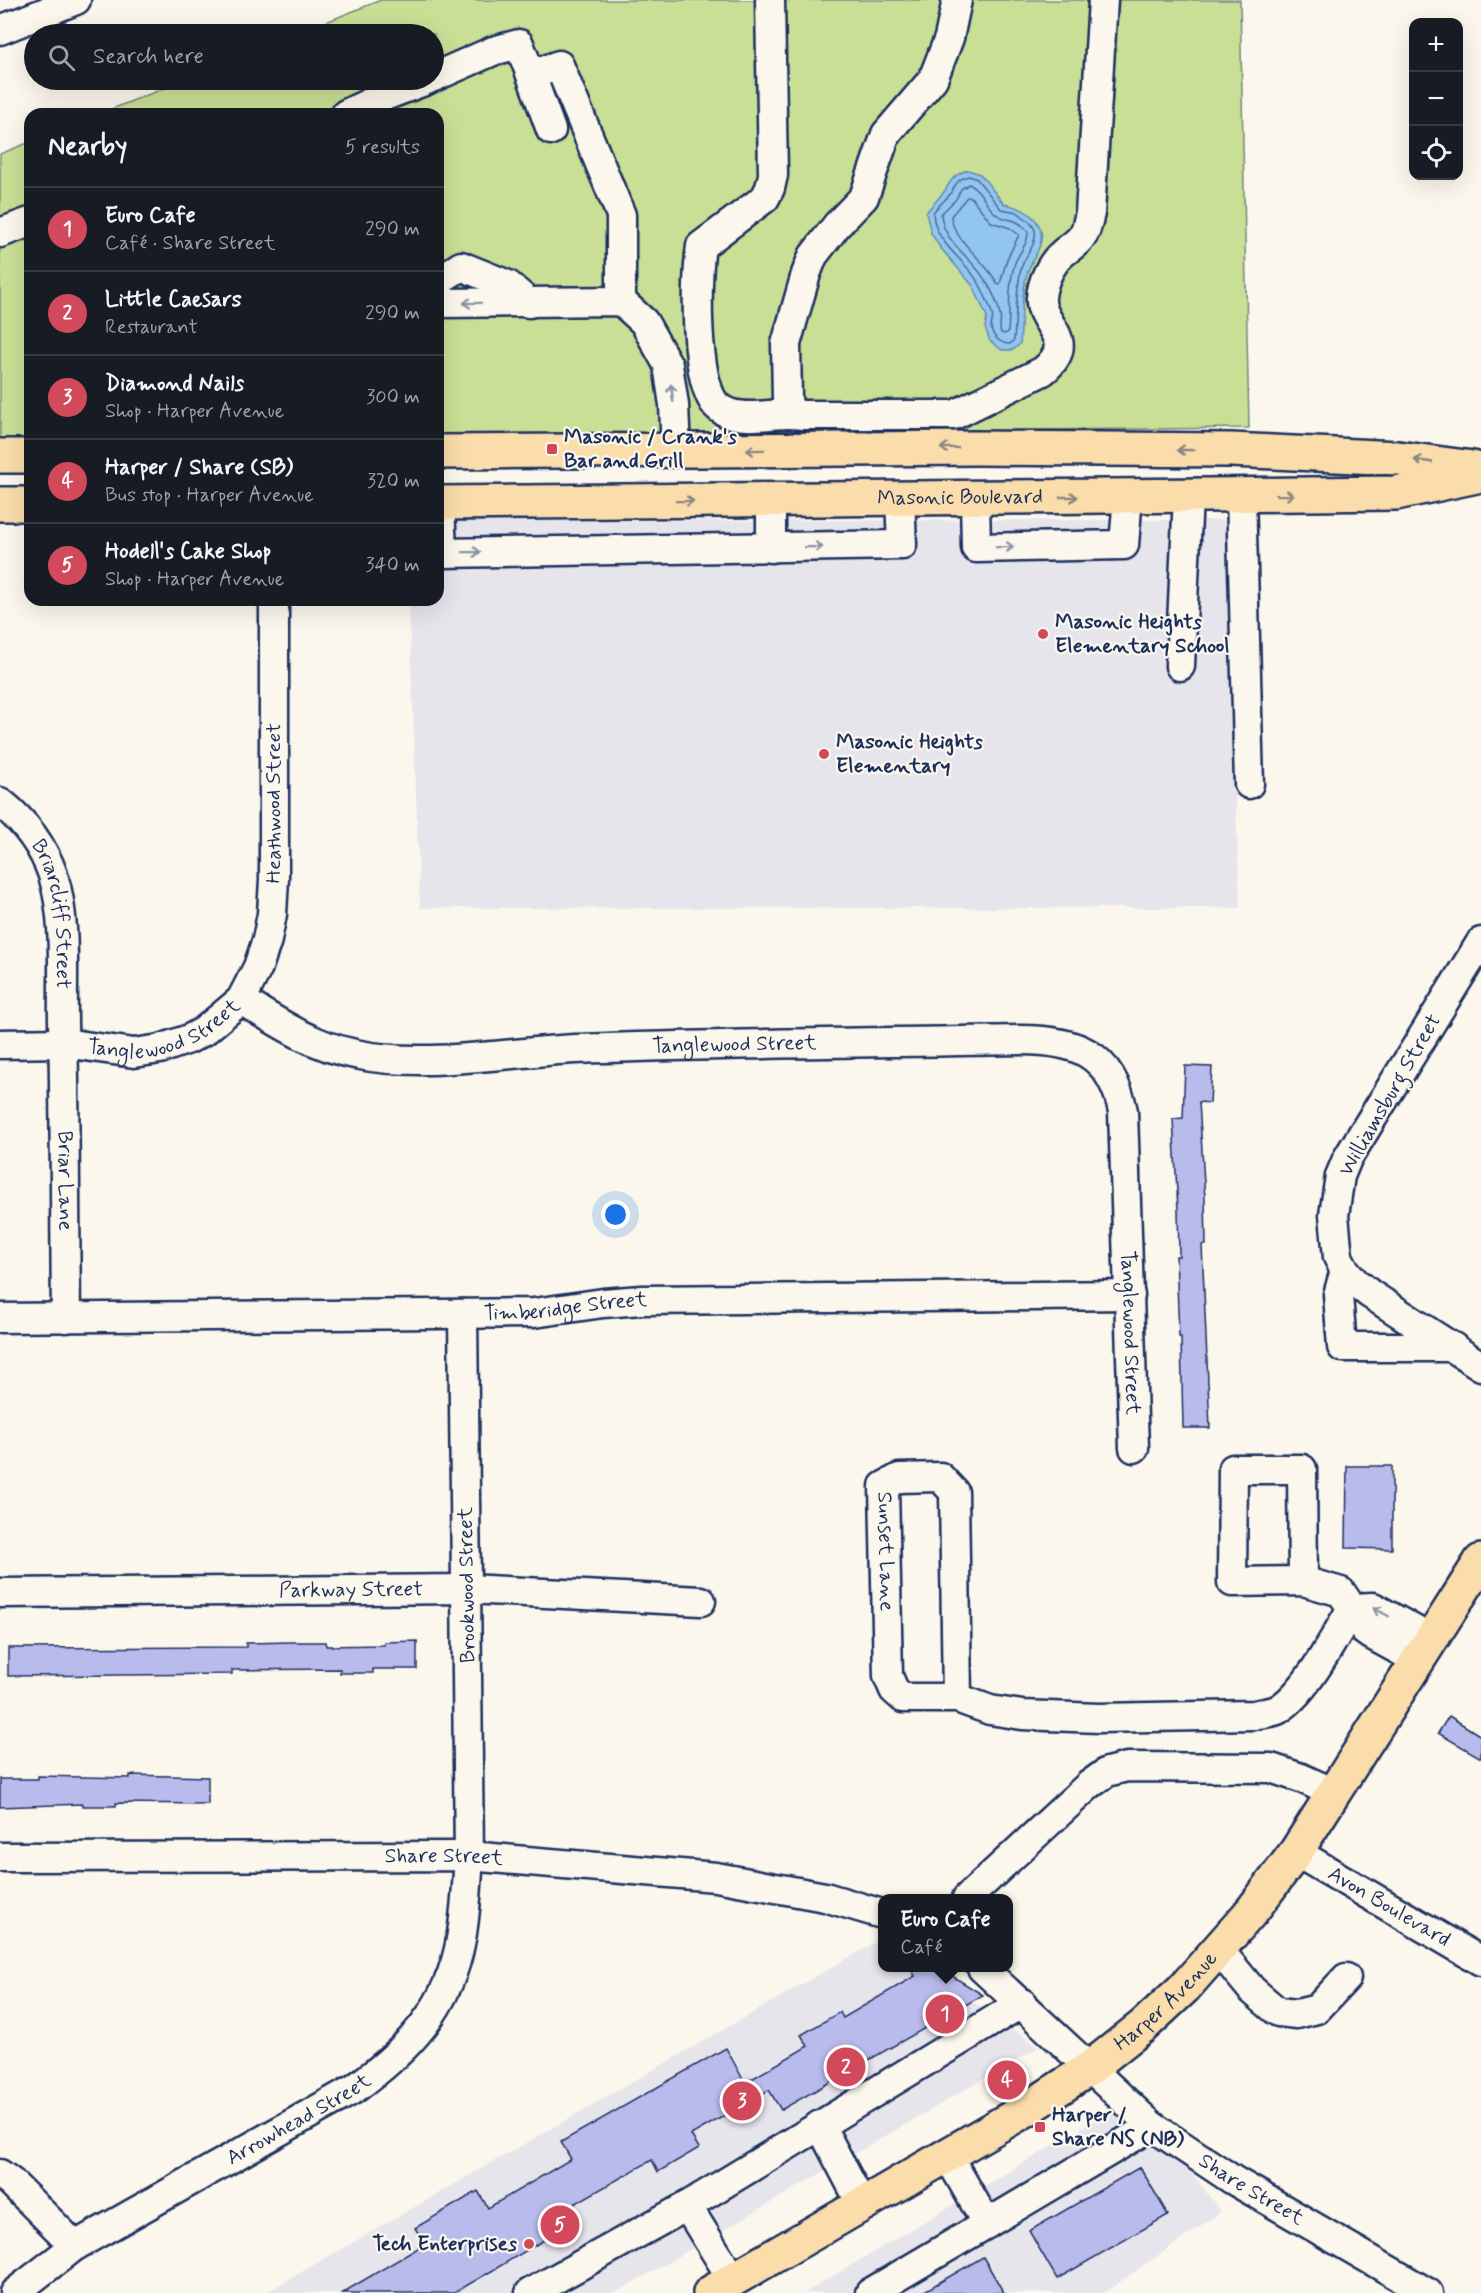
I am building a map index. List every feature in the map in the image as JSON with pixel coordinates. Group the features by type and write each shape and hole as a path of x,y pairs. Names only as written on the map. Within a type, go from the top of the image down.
{"main road":[{"path":"975,498 980,478 992,461 1023,448"},
{"path":"444,452 1023,448 1231,450 1398,458 1481,469"},
{"path":"1086,449 1117,473 1128,496"},
{"path":"1231,450 1243,468 1241,495"},
{"path":"478,503 555,488 652,485 667,477 676,451"},
{"name":"Masonic Boulevard","path":"444,503 1396,493 1481,475"},
{"path":"0,504 24,504"},
{"name":"Harper Avenue","path":"722,2286 1032,2106 1090,2068 1143,2026 1184,1988 1219,1950 1296,1852 1480,1564"}],"street":[{"path":"0,30 76,0"},
{"path":"770,0 772,175 770,188 765,198 701,246 698,273 699,332 705,382 717,407 731,414 746,416 790,413 802,415 954,415 1043,371 1050,365 1056,356 1057,336 1040,301 1051,266 1084,234 1090,213 1103,0"},
{"path":"790,413 787,400 786,345 813,256 864,197 886,134 933,78 949,38 957,0"},
{"path":"444,72 493,51 519,44 551,130"},
{"path":"531,75 559,65 614,196 621,215 621,301"},
{"path":"358,108 401,90"},
{"path":"0,232 24,224"},
{"path":"444,277 461,266 508,285 529,303"},
{"path":"444,303 621,301 644,321 668,365 674,405 676,451"},
{"path":"1241,495 1249,784"},
{"path":"975,498 976,548 1124,545 1128,496"},
{"path":"1180,666 1188,496"},
{"path":"444,553 902,545 900,498"},
{"path":"771,500 771,548"},
{"name":"Heathwood Street","path":"241,1000 258,967 267,940 272,914 274,606"},
{"name":"Briarcliff Street","path":"0,802 22,822 41,848 52,873 59,898 64,1044"},
{"name":"Williamsburg Street","path":"1481,942 1472,979 1376,1112 1347,1159 1340,1176 1334,1215 1338,1257 1355,1282 1481,1366"},
{"name":"Tanglewood Street","path":"0,1044 64,1044 134,1053 160,1050 189,1040 204,1031 241,1000 291,1030 320,1044 355,1054 386,1058 448,1059 575,1049 1021,1040 1042,1040 1072,1045 1091,1056 1112,1078 1119,1093 1123,1111 1134,1448"},
{"name":"Briar Lane","path":"64,1044 66,1318"},
{"path":"1345,1270 1338,1295 1342,1347 1453,1347"},
{"name":"Timberidge Street","path":"0,1318 534,1313 641,1300 1130,1295"},
{"name":"Brookwood Street","path":"463,1314 470,1856"},
{"path":"1303,1581 1302,1469 1233,1469 1232,1582 1303,1581 1341,1592 1366,1632 1426,1651"},
{"name":"Sunset Lane","path":"957,1698 954,1492 940,1477 899,1478 884,1486 888,1676 894,1690 903,1698 957,1698 990,1710 1022,1715 1111,1718 1254,1715 1275,1711 1292,1700 1304,1684 1352,1608"},
{"name":"Parkway Street","path":"0,1593 467,1589 701,1601"},
{"path":"972,1894 1089,1785 1107,1772 1127,1767 1271,1768 1334,1793"},
{"name":"Avon Boulevard","path":"1296,1852 1481,1961"},
{"name":"Share Street","path":"0,1857 470,1856 716,1877 825,1897 878,1913"},
{"name":"Arrowhead Street","path":"14,2293 75,2246 354,2089 385,2066 409,2044 441,1998 452,1973 461,1939 470,1856"},
{"path":"1219,1950 1252,1990 1278,2012 1297,2014 1317,2009 1346,1977"},
{"name":"Share Street","path":"987,1972 1152,2126 1233,2180 1428,2293"},
{"path":"530,2293 687,2205 1022,2003"},
{"path":"820,2125 862,2205"},
{"path":"870,2293 1152,2126"},
{"path":"948,2156 987,2224"},
{"path":"0,2174 11,2182 75,2246"},
{"path":"687,2205 722,2286"}],"shaded area":[{"name":"Masonic Heights Elementary","path":"1225,520 1240,908 420,908 409,606 444,606 444,521"},
{"path":"878,1941 878,1972 929,1972 1039,2047 615,2293 265,2293"},
{"path":"1119,2102 1175,2150 1221,2212 1104,2293 804,2293 1081,2129"}],"green space":[{"path":"381,0 1240,0 1249,428 444,436 444,108 114,108 160,90 444,90 444,24 321,24"},
{"path":"24,144 24,440 0,440 0,154"}],"water":[{"path":"968,170 980,174 1004,204 1020,209 1034,218 1041,231 1039,248 1028,270 1024,286 1020,344 1013,350 1002,350 990,341 985,328 987,317 973,286 939,246 931,233 926,213 952,179"}],"building":[{"path":"1185,1066 1212,1067 1210,1103 1199,1102 1205,1199 1206,1245 1202,1245 1210,1428 1183,1428 1176,1256 1179,1256 1178,1210 1173,1119 1183,1118"},
{"path":"1347,1466 1392,1466 1392,1549 1346,1548"},
{"path":"417,1641 417,1669 373,1669 373,1673 340,1673 340,1669 232,1670 232,1674 8,1676 8,1648 246,1647 246,1643 292,1642 325,1642 326,1646 384,1645 384,1642"},
{"path":"1449,1716 1481,1736 1481,1758 1438,1733"},
{"path":"130,1775 208,1777 208,1804 116,1803 116,1806 83,1806 83,1804 0,1807 0,1779 38,1779 38,1776 130,1778"},
{"path":"912,1972 948,1972 983,1995 781,2110 769,2090 691,2135 699,2148 658,2172 652,2160 567,2208 575,2222 454,2293 342,2293 425,2244 415,2228 478,2191 488,2208 571,2159 561,2142 726,2048 745,2083 808,2046 801,2035 840,2012 843,2018 915,1976"},
{"path":"1140,2167 1168,2215 1057,2279 1029,2231"},
{"path":"983,2257 1004,2293 921,2293"}],"place":[{"name":"Masonic / Crank's Bar and Grill","path":"552,449"},
{"name":"Masonic Heights Elementary School","path":"1043,634"},
{"name":"Masonic Heights Elementary","path":"824,754"},
{"name":"Euro Cafe","path":"945,2014"},
{"name":"Little Caesars","path":"846,2067"},
{"name":"Harper / Share (SB)","path":"1007,2080"},
{"name":"Diamond Nails","path":"742,2101"},
{"name":"Harper / Share NS (NB)","path":"1040,2127"},
{"name":"Hodell's Cake Shop","path":"560,2225"},
{"name":"Tech Enterprises","path":"529,2244"}]}
